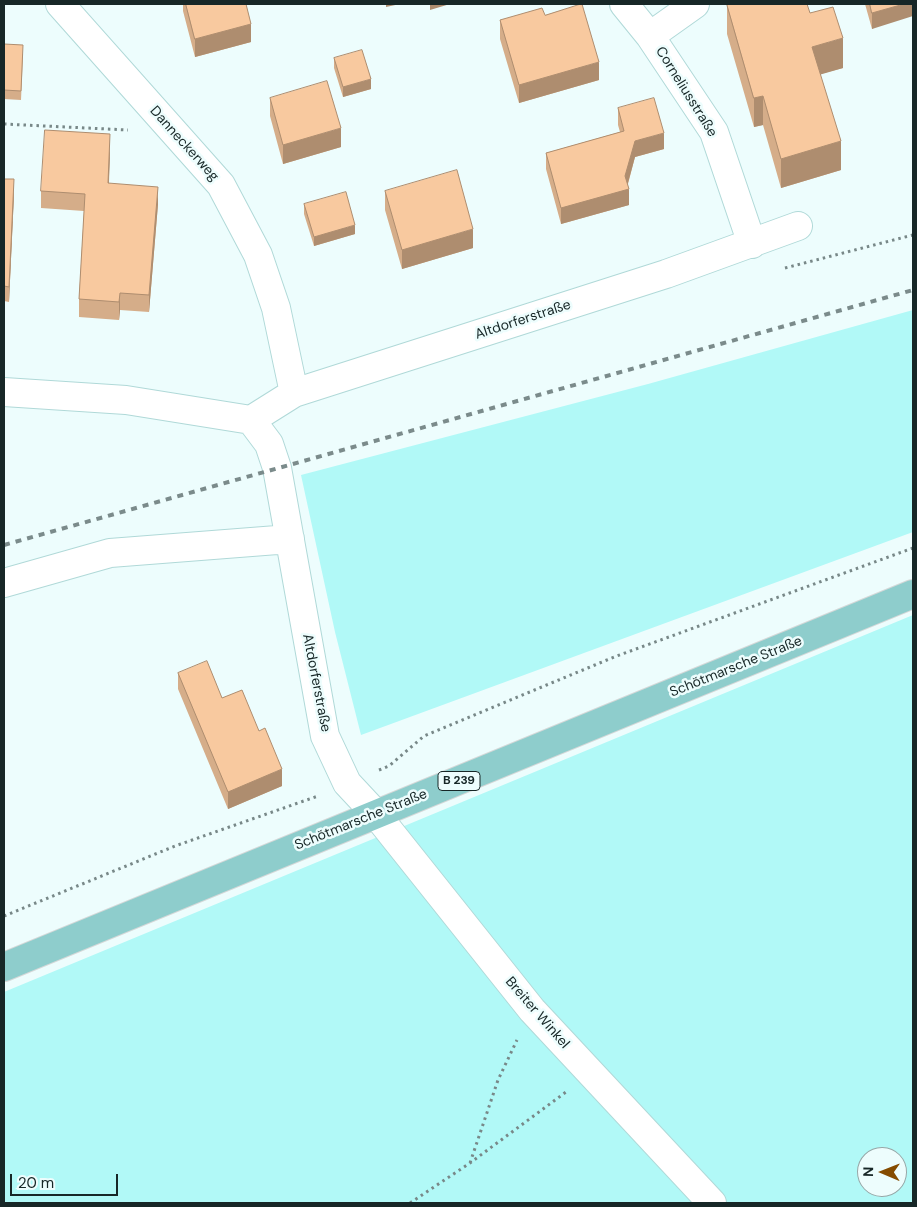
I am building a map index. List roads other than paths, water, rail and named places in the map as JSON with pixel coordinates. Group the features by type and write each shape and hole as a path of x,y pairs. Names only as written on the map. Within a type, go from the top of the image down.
{"main road":[{"name":"Schötmarsche Straße","path":"4,967 375,813 440,789 913,594"}],"street":[{"name":"Danneckerweg","path":"60,4 221,185 258,255 276,308 294,393"},
{"name":"Corneliusstraße","path":"624,4 650,36 714,132 752,244"},
{"path":"650,36 695,4"},
{"name":"Altdorferstraße","path":"375,813 347,783 326,736 276,468 269,444 250,420 294,393 666,274 798,226"},
{"path":"4,392 126,400 250,420"},
{"path":"4,584 110,553 290,539"},
{"name":"Breiter Winkel","path":"375,813 532,1010 712,1203"}],"railway":[{"path":"4,545 913,290"}]}
